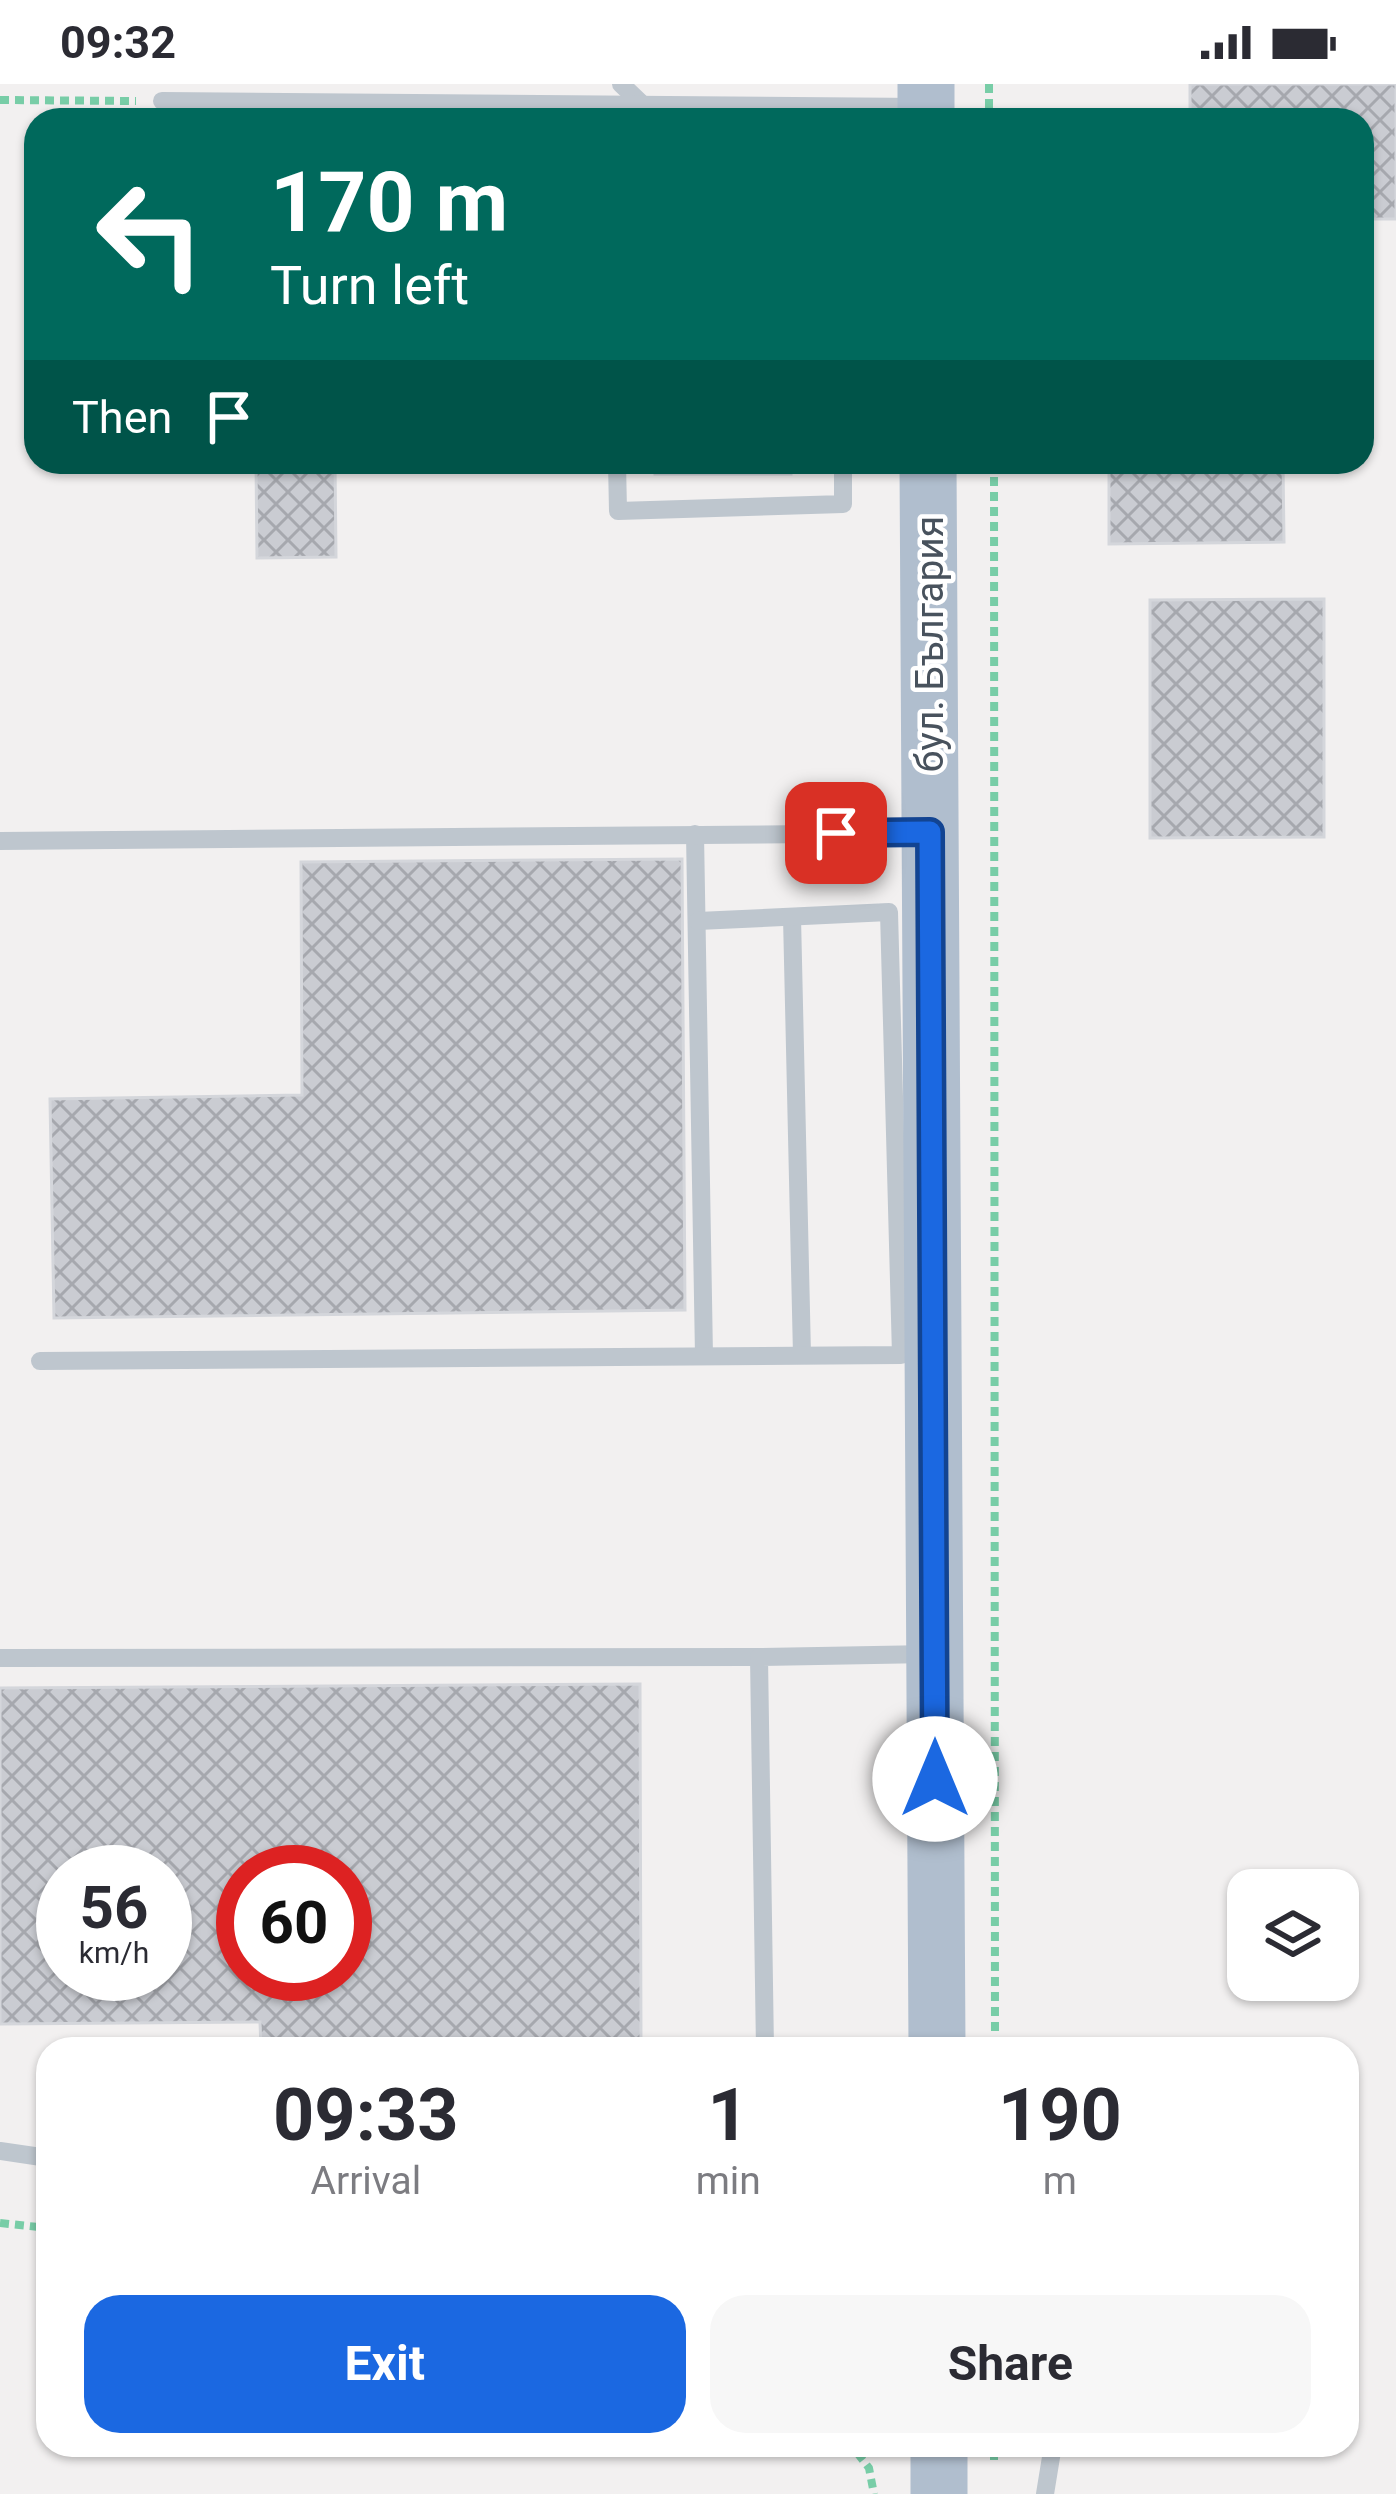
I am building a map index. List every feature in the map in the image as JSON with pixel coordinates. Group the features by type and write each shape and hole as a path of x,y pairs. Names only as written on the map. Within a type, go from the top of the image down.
{"main road":[{"name":"бул. България","path":"928,474 937,2037"},
{"path":"939,2457 939,2494"}],"lane":[{"path":"621,84 643,105"},
{"path":"805,84 805,106"},
{"path":"162,101 815,108"},
{"path":"887,108 926,104"},
{"path":"617,474 618,512 843,504 843,474"},
{"path":"0,841 930,832"},
{"path":"695,834 704,1356"},
{"path":"40,1361 901,1355 889,913 698,921"},
{"path":"792,917 802,1354"},
{"path":"0,1658 934,1654"},
{"path":"759,1657 765,2037"},
{"path":"0,2151 36,2156"},
{"path":"1045,2494 1051,2457"}],"path":[{"path":"0,100 162,101"},
{"path":"994,474 994,2037"},
{"path":"0,2224 36,2227"},
{"path":"860,2457 869,2468 874,2494"}],"building":[{"path":"1190,84 1396,84 1396,219 1374,219 1374,108 1190,108"},
{"path":"256,474 335,474 336,557 257,558"},
{"path":"1109,474 1283,474 1284,542 1109,544"},
{"path":"1324,599 1324,837 1150,838 1150,600"},
{"path":"682,859 685,1310 54,1318 50,1099 302,1095 301,862"},
{"path":"640,1684 641,2037 261,2037 260,2022 0,2024 0,1688"}],"route":[{"path":"836,833 930,832 935,1779"}]}
